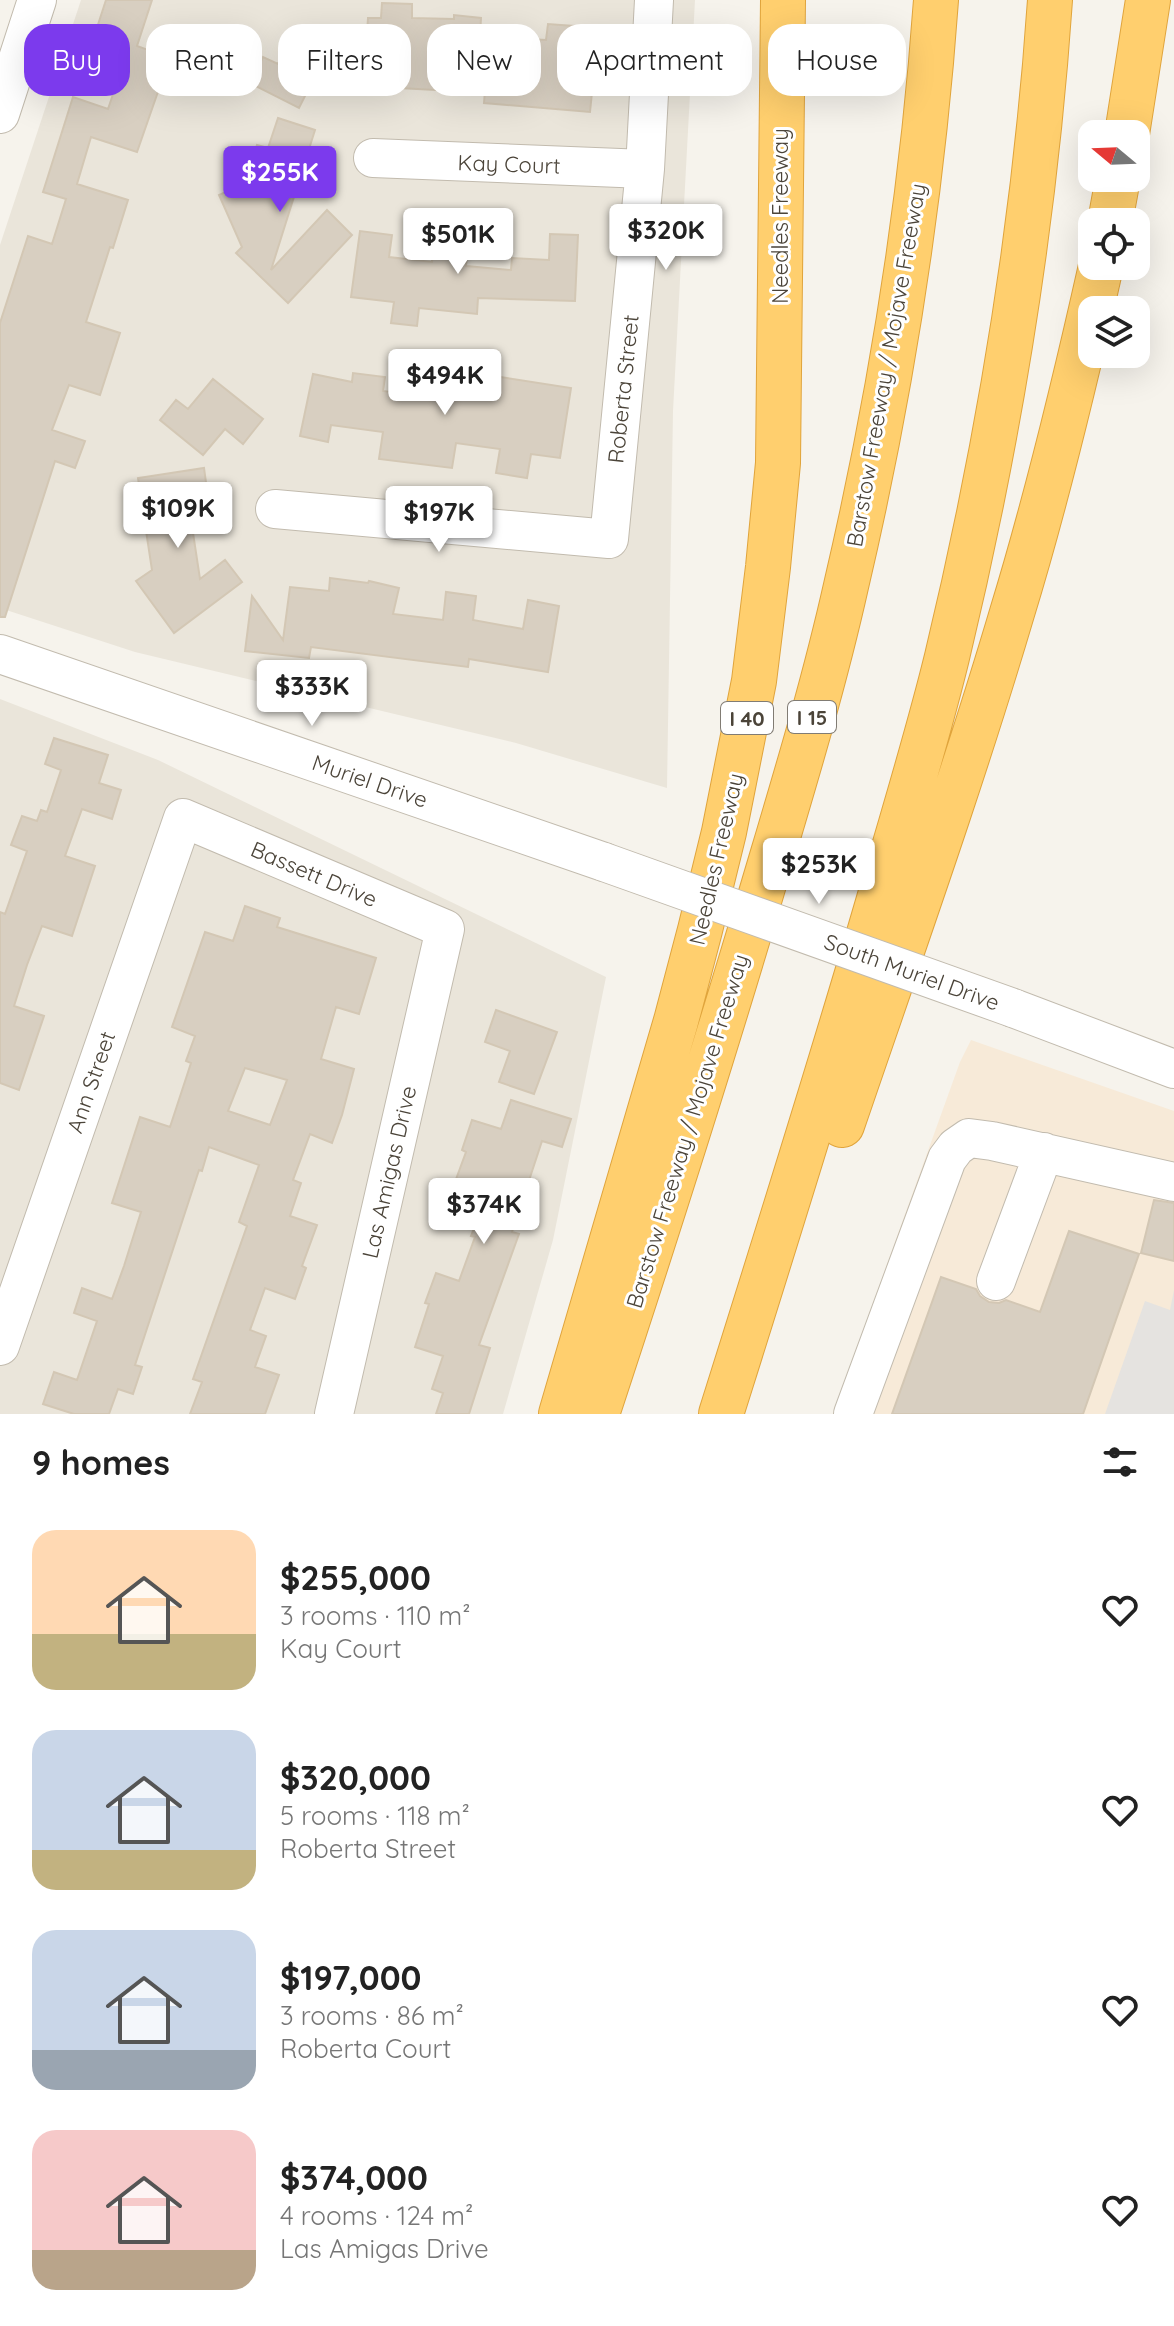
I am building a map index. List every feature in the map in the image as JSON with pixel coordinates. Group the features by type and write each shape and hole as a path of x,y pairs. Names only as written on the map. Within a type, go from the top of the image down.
{"highway":[{"name":"Needles Freeway","path":"561,1414 700,930 724,832 754,681 778,463 783,0"},
{"name":"Barstow Freeway / Mojave Freeway","path":"597,1414 728,1003 794,783 846,589 878,439 898,322 921,157 936,0"},
{"path":"721,1414 840,1034 917,770 949,644 986,477 1013,328 1036,158 1050,0"},
{"path":"1129,120 1148,0"},
{"path":"740,1414 818,1196 1012,613 1076,376 1098,280"}],"street":[{"path":"0,114 37,0"},
{"name":"Roberta Street","path":"275,509 609,539 645,169 654,0"},
{"name":"Kay Court","path":"373,158 645,169"},
{"name":"Muriel Drive","path":"0,654 604,862"},
{"name":"Bassett Drive","path":"183,818 445,929"},
{"name":"Ann Street","path":"0,1346 183,818"},
{"name":"South Muriel Drive","path":"604,862 1174,1069"},
{"name":"Las Amigas Drive","path":"334,1414 445,929"},
{"path":"853,1414 947,1159 956,1147 969,1138 992,1141 1174,1182"},
{"path":"996,1281 1044,1152"}],"shaded area":[{"path":"81,0 695,0 694,24 557,24 557,96 690,96 673,411 667,788 516,743 135,652 0,608 0,245 49,96 130,96 130,24 73,24"},
{"path":"0,699 158,760 606,977 553,1240 503,1414 0,1414"},
{"path":"971,1040 1174,1111 1174,1414 833,1414 960,1062"},
{"path":"1174,1290 1174,1414 1105,1414 1145,1301 1170,1310"}],"building":[{"path":"106,0 152,0 137,46 146,49 146,96 157,96 137,152 91,137 77,184 128,200 86,322 120,333 100,395 69,385 52,430 85,441 75,468 55,461 5,617 0,617 0,323 28,236 52,244 66,199 43,192 73,97 108,109 112,96 130,96 130,24 98,24"},
{"path":"382,3 412,4 412,18 454,19 454,15 481,18 481,24 427,24 427,90 411,89 411,24 368,24 368,18 381,18"},
{"path":"548,24 557,25 557,96 592,96 590,112 484,103 485,96 541,96 541,40 546,40"},
{"path":"263,57 278,64 278,96 305,96 299,108 262,89"},
{"path":"278,118 315,130 271,270 327,210 352,235 288,303 236,253 242,247 219,195 244,184 257,145 268,148"},
{"path":"435,225 470,228 466,266 511,270 512,258 549,260 550,234 578,235 575,301 478,298 477,314 419,308 417,326 391,323 394,302 351,297 360,231 392,235 389,257 432,262"},
{"path":"432,363 571,388 560,458 531,454 527,478 496,473 500,449 456,443 452,468 379,459 383,432 331,425 328,442 300,436 313,374 352,382 353,373 385,377 383,391 426,397"},
{"path":"213,379 263,419 243,444 225,429 203,455 160,420 176,400 188,409"},
{"path":"204,468 208,497 188,500 200,579 225,560 242,582 174,633 136,581 152,570 138,478"},
{"path":"330,578 369,581 399,588 393,614 443,620 446,592 476,596 473,620 523,629 528,600 559,606 548,672 469,659 468,667 311,647 309,658 245,651 252,596 283,640 290,587 329,591"},
{"path":"54,738 108,755 99,783 121,790 112,819 82,809 65,856 95,866 72,936 42,926 27,965 14,1006 44,1016 19,1090 0,1083 0,912 5,914 27,851 11,845 22,816 37,821 41,810 47,812 61,770 45,764"},
{"path":"245,906 280,918 277,927 376,958 359,1014 336,1007 321,1059 354,1069 332,1143 310,1134 293,1180 301,1183 290,1216 317,1225 302,1266 306,1268 295,1299 265,1288 250,1330 266,1336 255,1367 279,1375 265,1414 190,1414 202,1382 193,1379 247,1226 239,1222 259,1165 209,1147 135,1365 142,1367 133,1394 118,1389 109,1414 74,1414 43,1404 54,1372 77,1380 97,1321 74,1313 82,1288 112,1299 124,1266 141,1212 112,1203 140,1117 170,1127 191,1063 186,1061 195,1036 172,1027 205,932 233,941","holes":["245,1068 287,1080 270,1125 228,1111"]},
{"path":"496,1010 557,1032 534,1094 499,1082 510,1051 485,1042"},
{"path":"511,1100 571,1119 562,1147 542,1141 512,1232 519,1234 479,1345 490,1348 469,1414 436,1414 443,1393 432,1389 443,1356 415,1347 436,1273 459,1281 483,1205 451,1193 466,1152 462,1150 472,1120 501,1129"},
{"path":"1154,1200 1174,1203 1174,1261 1141,1253"},
{"path":"1069,1231 1139,1254 1083,1414 892,1414 941,1277 976,1289 989,1302 1006,1300 1040,1312"}]}
